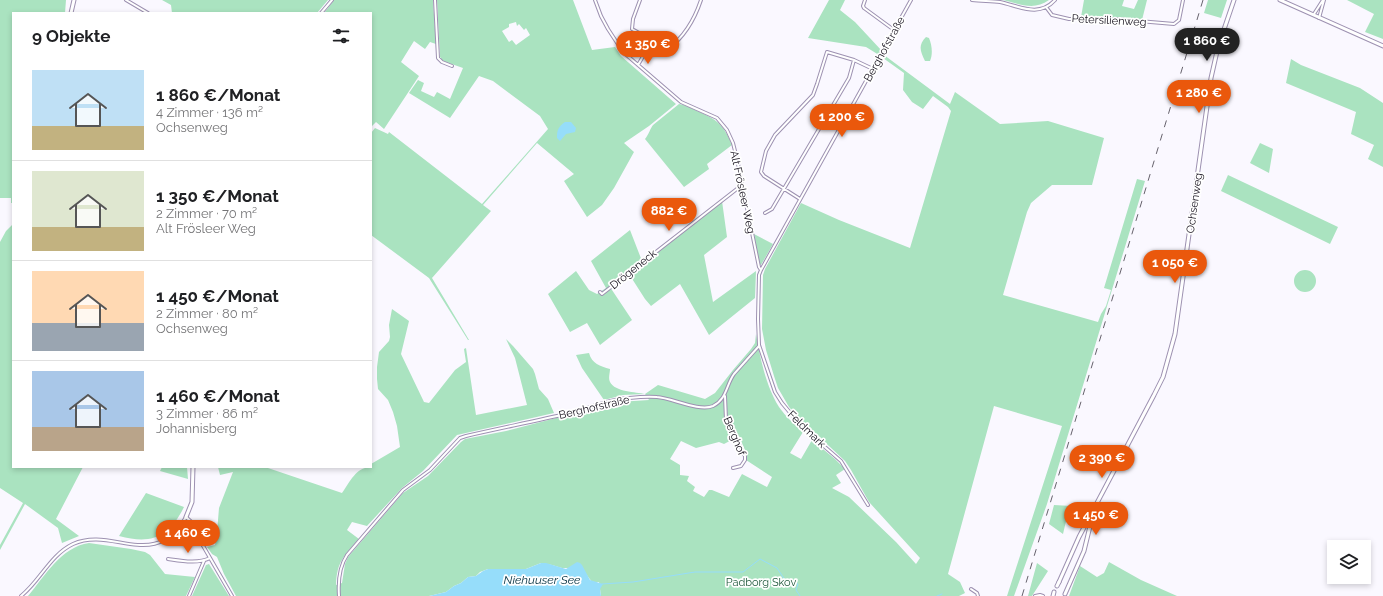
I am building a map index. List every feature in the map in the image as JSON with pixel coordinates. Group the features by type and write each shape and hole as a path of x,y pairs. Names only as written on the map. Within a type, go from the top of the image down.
{"main road":[{"path":"71,12 74,0"},
{"name":"Ochsenweg","path":"1057,586 1093,510 1163,377 1172,350 1186,262 1211,78 1218,47 1234,0"},
{"path":"1280,0 1383,46"},
{"path":"186,517 192,502 193,468"},
{"name":"Ochsenweg","path":"1064,595 1084,551 1093,510"}],"street":[{"path":"126,0 146,12"},
{"path":"322,12 332,0"},
{"path":"435,0 438,58 442,62 452,66"},
{"name":"Alt Frösleer Weg","path":"595,0 601,16 623,52 681,102 712,115 723,124 733,143 759,267 761,270"},
{"path":"640,0 632,29 667,49 669,49 691,23 701,0"},
{"path":"865,0 862,6 894,30"},
{"name":"Berghofstraße","path":"760,345 758,292 761,270 911,0"},
{"path":"972,0 999,2 1028,10 1046,7 1055,0"},
{"name":"Petersilienweg","path":"1046,7 1052,15 1069,19 1115,18 1174,24 1179,20 1183,0"},
{"path":"1314,15 1323,0"},
{"path":"1319,18 1323,0"},
{"path":"638,65 652,41"},
{"path":"800,199 761,172 766,151 775,135 812,95 818,84 827,52 854,60 873,69"},
{"path":"765,213 772,209 849,78 854,60"},
{"name":"Drögeneck","path":"600,292 602,294 742,185"},
{"path":"725,396 731,378 760,345"},
{"name":"Feldmark","path":"760,345 775,392 782,403 802,427 841,461 868,505"},
{"name":"Berghofstraße","path":"339,596 341,566 347,555 402,490 430,470 460,438 627,398 656,397 706,407 714,406 725,396"},
{"name":"Berghof","path":"725,396 726,420 745,456 745,460 741,466 733,468"},
{"path":"21,596 54,559 62,551 72,545 85,540 94,539 134,545 154,543 163,540 174,532 186,517 197,527 202,544 232,596"},
{"path":"168,559 192,562 204,561 210,558"},
{"path":"189,596 204,561"},
{"path":"971,589 978,596"},
{"path":"1035,596 1043,596"}],"green space":[{"path":"0,0 66,0 65,12 12,12 12,203 11,198 0,198"},
{"path":"162,0 328,0 318,12 172,12 171,5"},
{"path":"334,0 433,0 436,44 430,42 425,49 414,41 401,62 419,76 384,129 376,122 372,126 372,12 325,12"},
{"path":"437,0 573,0 592,50 615,47 621,56 676,104 649,126 624,143 634,152 614,188 602,205 587,217 564,181 574,174 537,143 483,205 491,211 432,278 469,340 429,278 372,236 372,132 375,128 388,134 389,132 482,204 548,129 540,116 493,81 479,76 450,118 409,93 418,80 424,83 421,91 434,97 437,92 450,99 463,68 443,61 440,57","holes":["516,22 517,26 519,24 524,30 526,28 530,35 516,45 512,40 509,42 502,31 509,27 509,24"]},
{"path":"829,0 845,0 840,10 855,22 882,51 879,55 866,47 808,38"},
{"path":"1003,0 1049,0 1038,5 1027,6"},
{"path":"1084,0 1124,0 1122,6 1134,9 1138,0 1147,0 1142,20 1115,17 1081,17"},
{"path":"1208,0 1227,0 1221,18 1204,13"},
{"path":"1347,0 1383,0 1383,39 1365,32 1374,14"},
{"path":"926,37 929,38 931,47 932,55 930,61 925,61 921,51 921,45"},
{"name":"Padborg Skov","path":"884,55 950,104 955,92 1000,124 1048,121 1104,138 1092,185 1052,185 1031,203 1027,212 1003,295 1098,322 1106,306 1111,290 1104,288 1137,179 1145,181 1047,504 1014,596 1007,596 1062,426 994,406 948,574 960,582 965,593 959,596 601,596 599,582 592,582 586,574 569,568 562,568 541,563 526,569 488,569 480,572 476,576 468,577 446,592 429,596 236,596 217,557 212,554 207,547 215,545 219,508 233,472 220,475 218,468 268,468 342,493 357,472 366,468 372,468 372,463 400,447 393,412 388,400 378,389 377,379 379,352 389,341 390,337 389,325 392,309 409,321 401,354 424,402 429,403 455,370 466,362 464,349 466,348 476,415 527,405 515,358 506,339 533,369 539,389 548,399 554,413 457,435 423,471 402,488 367,526 352,522 347,530 359,539 342,559 338,570 336,585 342,583 345,564 348,557 403,493 428,476 465,439 506,431 618,402 649,400 645,394 658,385 705,399 715,393 751,349 755,343 756,334 764,372 774,399 784,414 803,432 790,453 801,459 812,440 835,459 845,469 836,475 841,483 832,488 849,497 896,542 916,564 920,558 869,502 845,461 789,407 778,388 766,350 762,329 763,275 801,203 839,220 910,248 951,111 933,96 923,109 912,102 903,90 904,73 883,58","holes":["739,436 745,450 746,460 772,477 767,487 742,474 729,497 712,490 709,490 704,497 693,491 695,487 687,481 689,476 680,475 680,465 670,459 681,441 696,448 719,442 724,444"]},
{"path":"1291,59 1301,65 1360,88 1383,103 1383,167 1368,159 1374,145 1351,134 1356,112 1286,83"},
{"path":"679,104 715,120 726,132 732,145 707,164 709,169 684,187 645,139 653,125"},
{"path":"1260,143 1273,149 1269,173 1250,163"},
{"path":"1228,175 1338,227 1330,244 1221,191"},
{"path":"722,201 727,237 704,255 713,302 756,271 755,298 709,335 680,284 651,306 629,274"},
{"path":"12,225 12,468 82,468 56,519 79,536 62,543 58,528 25,504 0,550 0,545 23,503 0,488 0,242 6,231"},
{"path":"630,230 642,261 610,287 632,320 600,345 587,323 570,332 548,294 576,271 589,290 597,294 606,288 591,261"},
{"path":"754,234 773,244 761,265 759,264"},
{"path":"1305,270 1313,273 1316,281 1313,289 1305,292 1297,289 1294,281 1297,273"},
{"path":"589,353 594,362 600,366 610,369 609,379 616,388 645,394 623,395 604,400 582,368 576,355"},
{"path":"162,468 187,468 188,479 160,471"},
{"path":"146,493 184,507 166,532 158,536 150,539 131,539 119,536"},
{"path":"1054,505 1089,507 1088,509 1067,517 1063,534 1049,524"},
{"path":"89,543 145,552 150,555 165,574 195,577 186,596 28,596 47,571 62,556 70,550"},
{"path":"1109,562 1141,580 1177,596 1069,596 1080,566 1097,577 1104,573"},
{"path":"1037,563 1048,571 1032,596 1028,596"},
{"path":"209,564 229,596 192,596 206,565"}],"water":[{"path":"565,122 571,122 576,128 575,132 566,134 560,141 557,138 559,127"},
{"name":"Niehuuser See","path":"577,562 582,565 590,580 603,584 600,589 601,596 429,596 446,592 468,577 476,576 488,569 526,569 541,563 546,563 566,569"}],"waterway":[{"path":"602,584 633,582 695,572 743,572 760,559 777,568 785,580 798,584 796,590 800,596"},
{"path":"937,596 942,594"}],"railway":[{"path":"1022,596 1203,0"}]}
